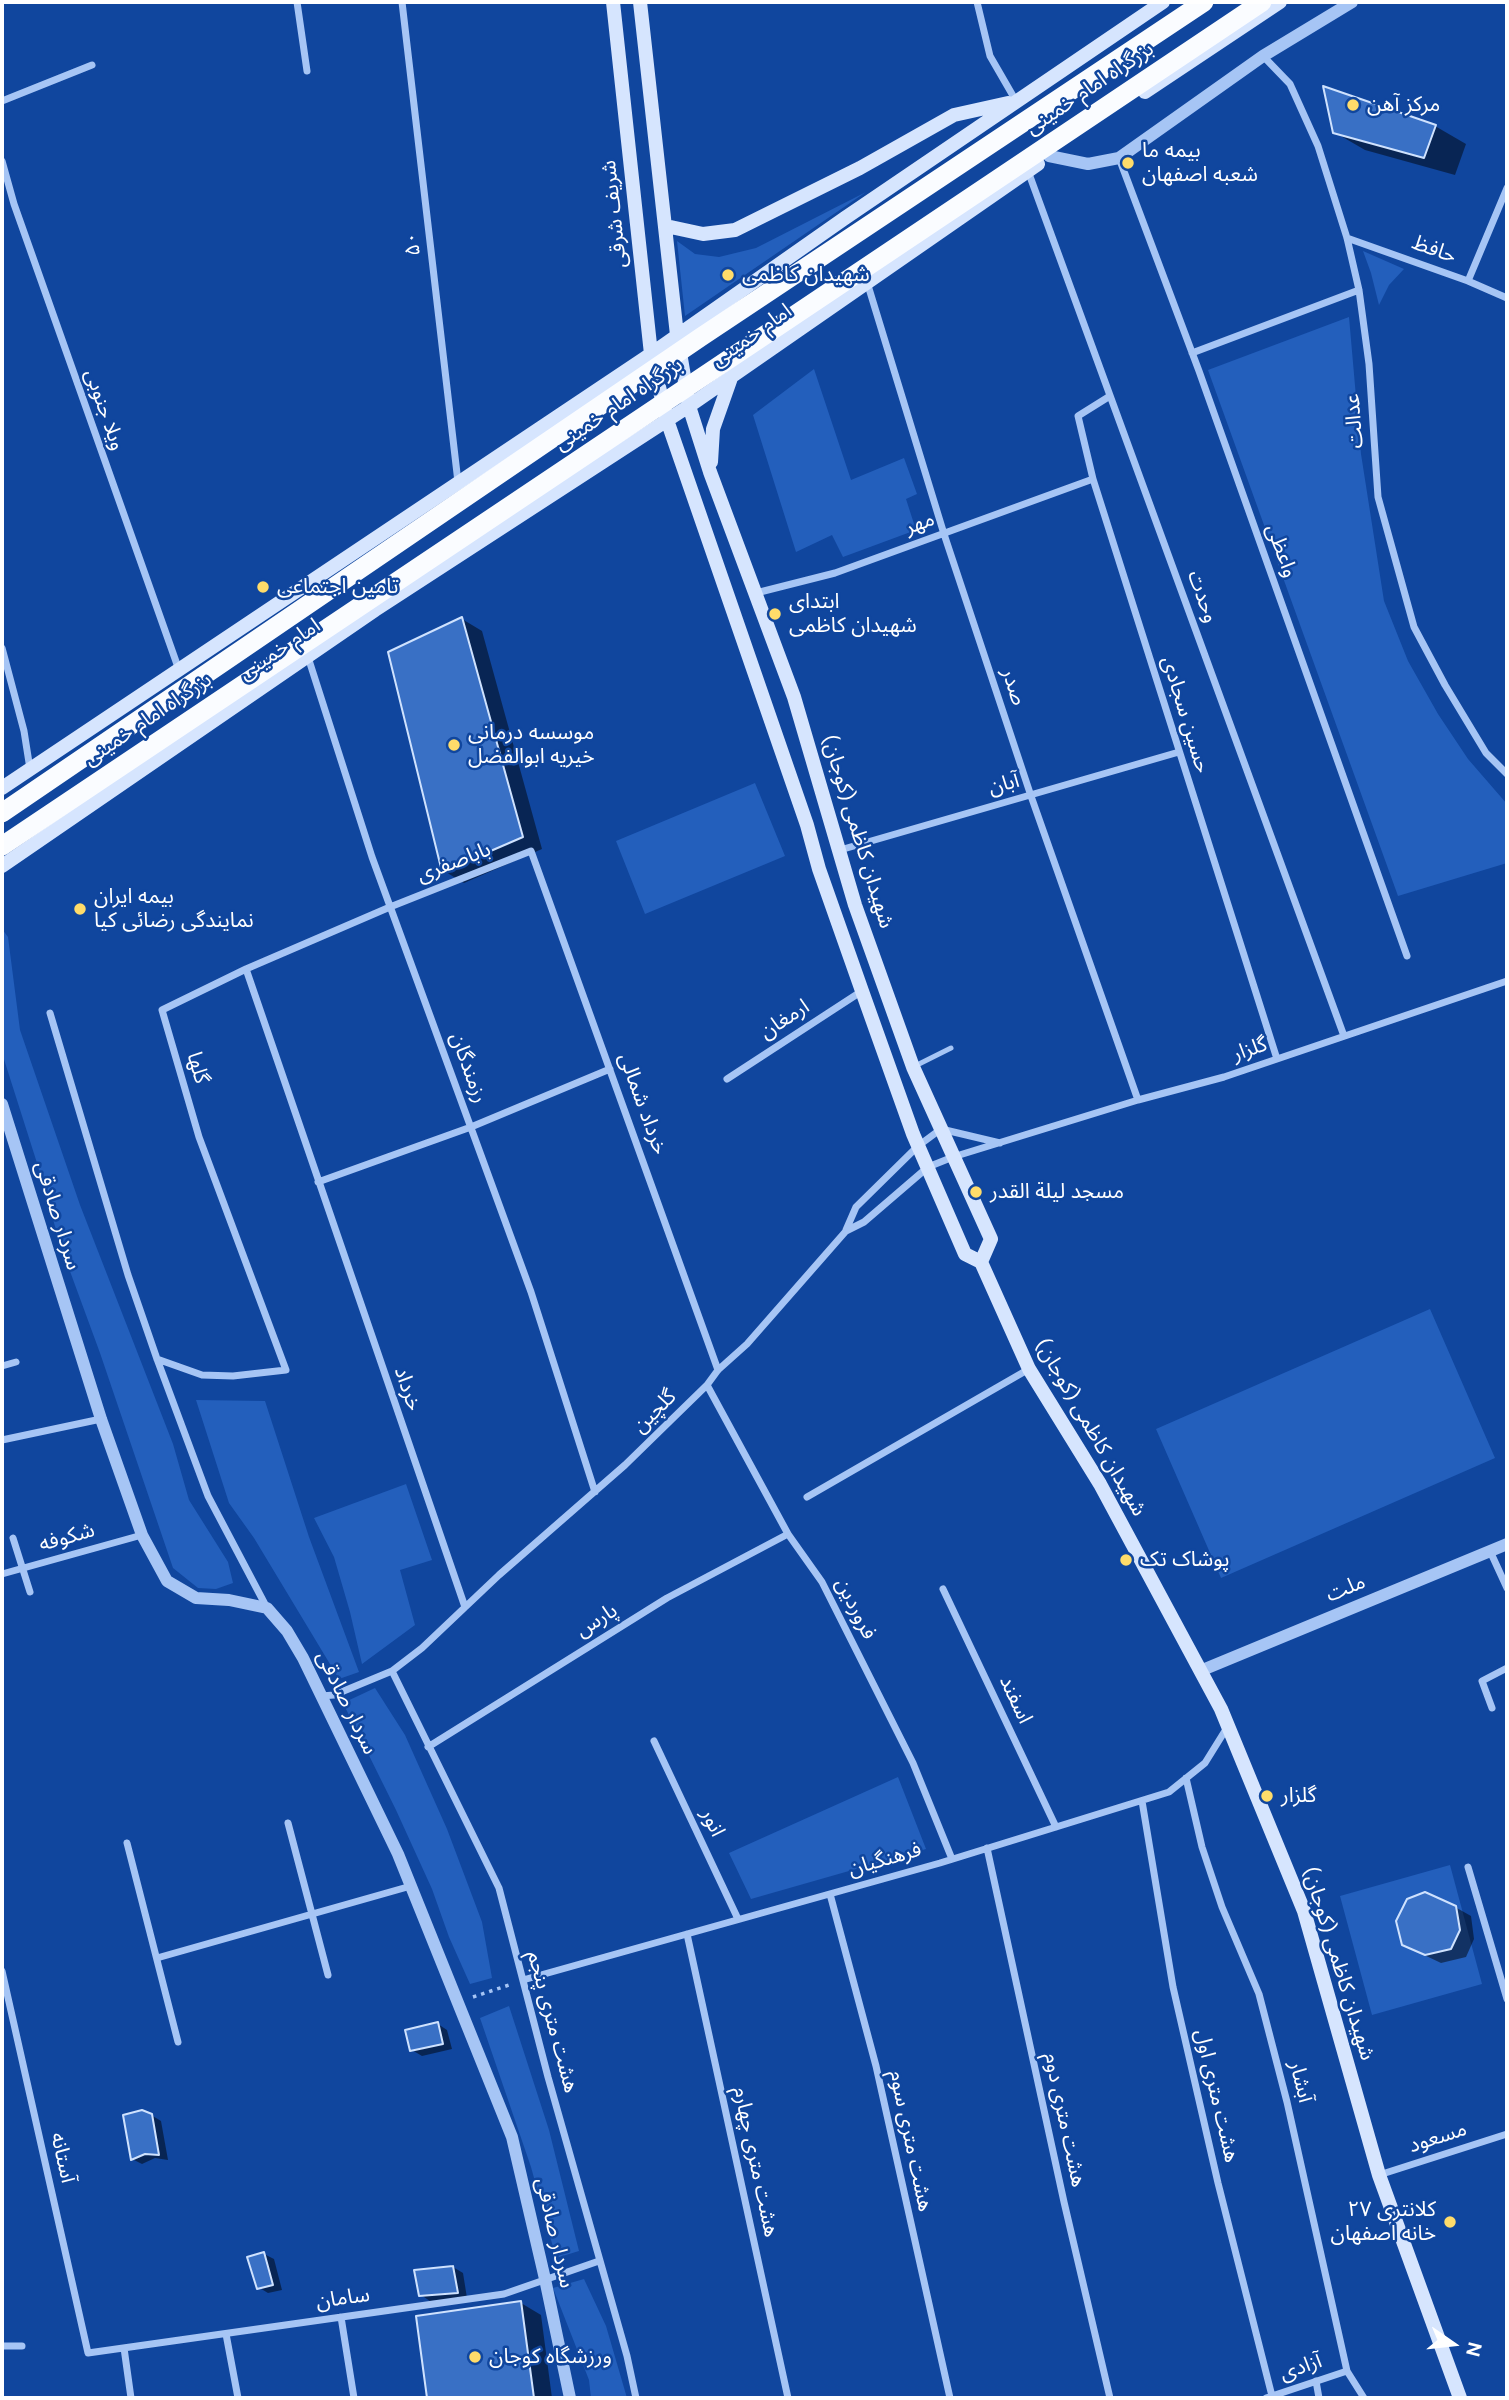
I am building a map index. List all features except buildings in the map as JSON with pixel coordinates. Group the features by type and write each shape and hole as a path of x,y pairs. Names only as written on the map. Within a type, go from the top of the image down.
{"highway":[{"name":"بزرگراه امام خمینی","path":"2,813 701,337 1204,2"},
{"name":"بزرگراه امام خمینی","path":"2,846 1262,2"}],"main road":[{"name":"شریف شرقی","path":"613,2 651,354 667,420"},
{"path":"640,2 677,335 690,407"},
{"name":"امام خمینی","path":"2,788 651,354 1163,2"},
{"name":"امام خمینی","path":"2,866 308,656 690,407 1028,170 1280,2"},
{"path":"666,226 704,233 735,230 860,168 954,115 1016,101"},
{"path":"710,472 713,429 732,376"},
{"name":"شهیدان کاظمی (کوجان)","path":"690,407 710,472 794,697 855,905 913,1067 991,1239 981,1262"},
{"name":"شهیدان کاظمی (کوجان)","path":"667,420 794,787 819,869 918,1146 965,1254 981,1262 1029,1369 1100,1484 1228,1726 1304,1911 1379,2175 1460,2398"}],"street":[{"path":"297,2 307,71"},
{"name":"۵۰","path":"402,2 458,482"},
{"path":"977,2 990,55 1016,101"},
{"path":"1049,156 1088,164 1119,159 1263,57 1352,2"},
{"name":"عدالت","path":"1263,57 1290,84 1318,146 1347,238 1359,290 1369,364 1378,497 1414,627 1486,753 1507,774"},
{"path":"2,101 92,65"},
{"name":"واعظی","path":"1119,159 1192,353 1407,956"},
{"name":"ویلا جنوبی","path":"2,160 23,230 179,670"},
{"name":"وحدت","path":"1028,170 1344,1037"},
{"path":"1468,281 1507,188"},
{"name":"حافظ","path":"1347,238 1468,281 1507,298"},
{"name":"صدر","path":"867,281 944,534 1031,796 1138,1100"},
{"path":"1192,353 1359,290"},
{"name":"حسین سجادی","path":"1110,396 1078,416 1093,479 1277,1059"},
{"name":"مهر","path":"755,593 835,573 1093,479"},
{"path":"2,648 24,731 30,769"},
{"name":"رزمندگان","path":"308,656 372,856 531,1292 595,1492"},
{"name":"آبان","path":"839,850 1179,752"},
{"name":"باباصفری","path":"390,907 531,851"},
{"name":"خرداد شمالی","path":"531,851 718,1370"},
{"name":"گلها","path":"157,1359 202,1375 233,1376 286,1370 199,1136 162,1010 246,969 390,907"},
{"name":"خرداد","path":"246,969 465,1607"},
{"name":"گلزار","path":"928,1167 1138,1100 1224,1077 1507,981"},
{"name":"ارمغان","path":"727,1079 862,991"},
{"path":"50,1013 124,1262 157,1359 208,1496 267,1608"},
{"path":"318,1182 471,1127 610,1069"},
{"name":"سردار صادقی","path":"2,1104 101,1419 142,1535 167,1581 196,1598 229,1600 267,1608 287,1631 398,1854 512,2137 570,2398"},
{"path":"846,1231 856,1207 918,1146 941,1129 1001,1143"},
{"name":"گلچین","path":"321,1696 334,1695 392,1671 422,1648 625,1465 707,1385 718,1370 747,1344 846,1231 864,1222 928,1167"},
{"path":"2,1366 16,1362"},
{"path":"807,1497 1029,1369"},
{"name":"فروردین","path":"707,1385 788,1534 828,1594 913,1763 952,1859"},
{"path":"2,1440 101,1419"},
{"name":"پارس","path":"428,1746 667,1598 788,1534"},
{"name":"شکوفه","path":"2,1574 142,1535"},
{"path":"13,1538 30,1592"},
{"name":"ملت","path":"1200,1671 1507,1544"},
{"path":"1490,1550 1507,1588"},
{"name":"اسفند","path":"943,1588 1056,1827"},
{"path":"1492,1709 1482,1681 1507,1668"},
{"name":"هشت متری پنجم","path":"392,1671 499,1888 627,2356 636,2398"},
{"name":"فرهنگیان","path":"523,1980 952,1859 1169,1792 1205,1763 1228,1726"},
{"name":"انور","path":"654,1741 738,1919"},
{"name":"آبشار","path":"1186,1778 1202,1847 1222,1907 1259,1994 1287,2102 1347,2371 1364,2398"},
{"name":"هشت متری اول","path":"1142,1801 1176,2000 1269,2397"},
{"path":"288,1823 328,1975"},
{"path":"127,1843 178,2042"},
{"name":"هشت متری دوم","path":"987,1848 1064,2202 1110,2398"},
{"path":"1468,1867 1507,1999"},
{"path":"157,1958 411,1886"},
{"name":"هشت متری سوم","path":"830,1894 876,2066 950,2398"},
{"name":"هشت متری چهارم","path":"687,1934 788,2398"},
{"name":"آستانه","path":"2,1971 88,2353"},
{"name":"مسعود","path":"1379,2175 1507,2134"},
{"name":"سامان","path":"88,2353 504,2294 599,2261"},
{"path":"341,2317 354,2398"},
{"path":"226,2334 238,2398"},
{"path":"2,2346 22,2346"},
{"path":"124,2348 131,2398"},
{"name":"آزادی","path":"1269,2397 1347,2371"},
{"path":"1315,2382 1319,2398"}],"lane":[{"path":"913,1067 951,1048"}],"path":[{"path":"457,2003 523,1980"}],"shaded area":[{"path":"866,192 685,316 677,241 695,254 719,257 756,248"},
{"path":"1363,251 1404,269 1389,285 1379,305 1371,273"},
{"path":"1349,317 1361,454 1384,601 1408,661 1438,714 1468,759 1507,804 1507,863 1398,896 1208,370"},
{"path":"814,369 851,480 904,458 917,494 906,499 916,530 843,557 832,535 796,552 753,415"},
{"path":"755,783 785,856 645,914 616,841"},
{"path":"2,929 8,937 20,1030 80,1205 173,1444 189,1500 228,1562 233,1583 216,1589 198,1588 173,1568 60,1244 2,1053"},
{"path":"1430,1309 1495,1458 1221,1578 1156,1429"},
{"path":"196,1400 265,1401 309,1537 359,1672 339,1679 254,1538 229,1503"},
{"path":"406,1484 432,1560 400,1570 415,1625 362,1664 334,1557 314,1518"},
{"path":"375,1688 405,1735 447,1829 482,1922 492,1978 470,1984 432,1889 343,1703"},
{"path":"898,1777 926,1849 751,1899 729,1853"},
{"path":"1450,1865 1482,1984 1372,2015 1340,1896"},
{"path":"509,2006 549,2130 579,2251 556,2258 531,2167 480,2018"},
{"path":"584,2279 606,2326 627,2398 591,2398 589,2380 553,2288"}],"place":[{"name":"مرکز آهن","path":"1353,105"},
{"name":"بیمه ما شعبه اصفهان","path":"1128,163"},
{"name":"شهیدان کاظمی","path":"728,275"},
{"name":"تامین اجتماعی","path":"263,587"},
{"name":"ابتدای شهیدان کاظمی","path":"775,614"},
{"name":"موسسه درمانی خیریه ابوالفضل","path":"454,745"},
{"name":"بیمه ایران نمایندگی رضائی کيا","path":"80,909"},
{"name":"مسجد لیلة القدر","path":"976,1192"},
{"name":"پوشاک تک","path":"1126,1560"},
{"name":"گلزار","path":"1267,1796"},
{"name":"کلانتری ۲۷ خانه اصفهان","path":"1450,2222"},
{"name":"ورزشگاه کوجان","path":"475,2357"}]}
